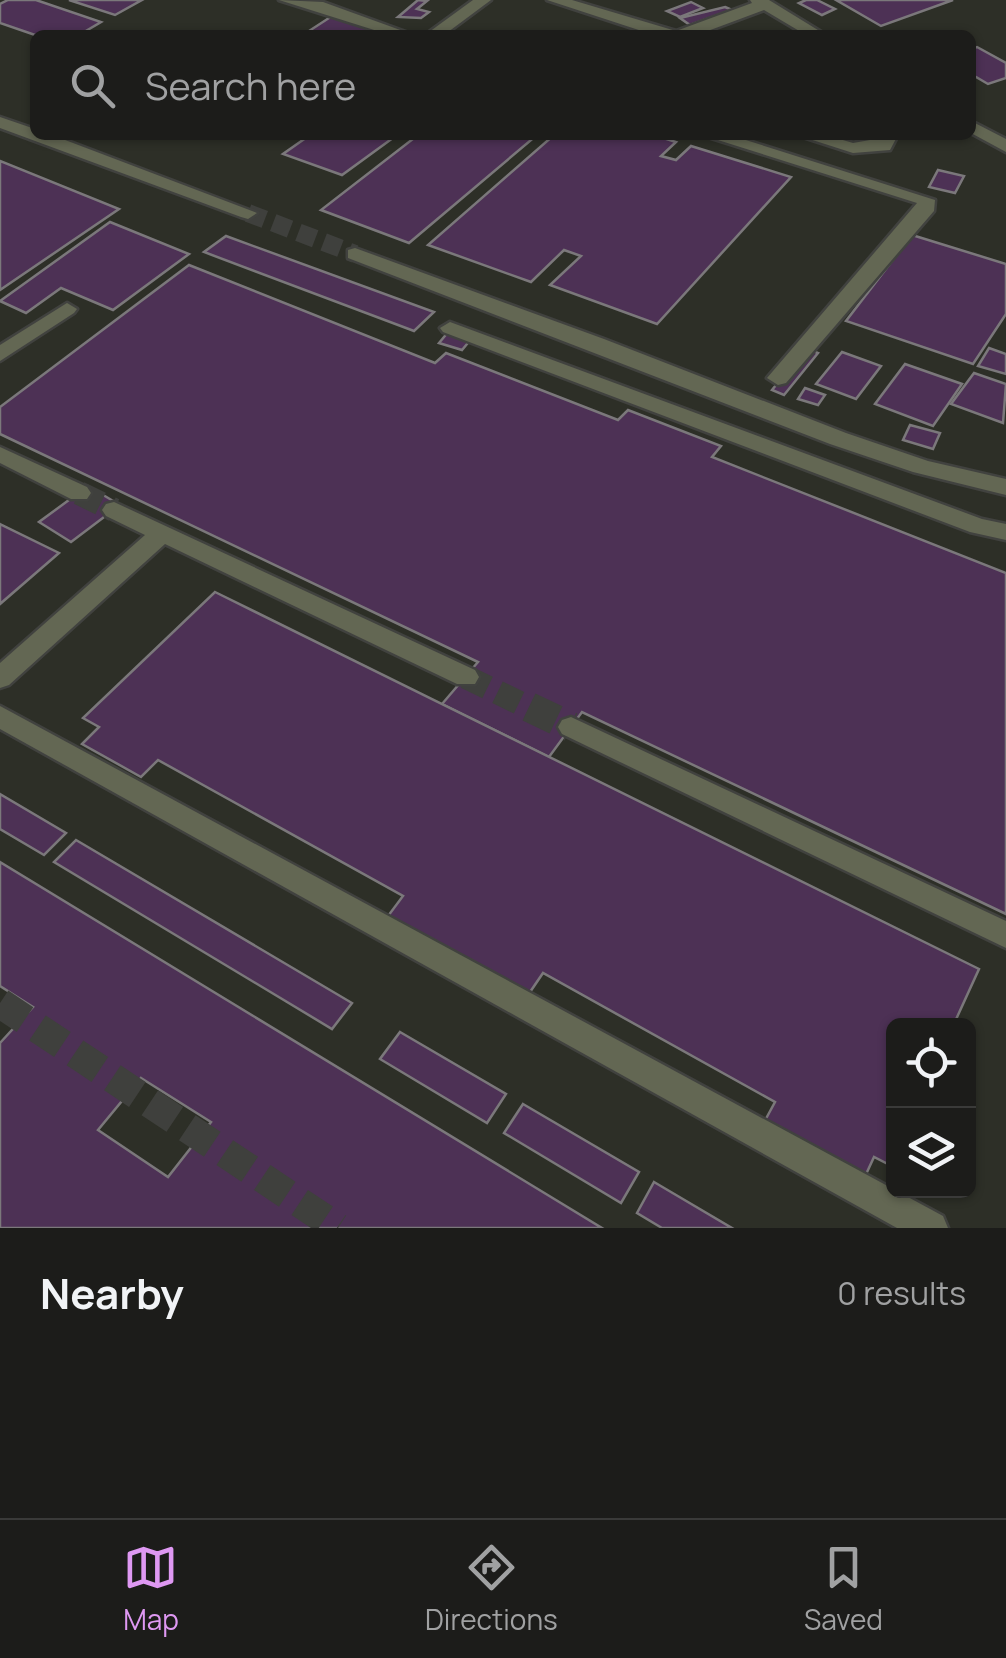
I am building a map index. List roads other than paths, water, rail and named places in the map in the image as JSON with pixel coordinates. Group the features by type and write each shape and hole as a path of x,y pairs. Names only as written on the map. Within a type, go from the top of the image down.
{"lane":[{"path":"288,0 317,5 391,30"},
{"path":"441,30 483,0"},
{"path":"555,0 655,30"},
{"path":"694,30 762,2 810,30"},
{"path":"0,122 30,133"},
{"path":"976,129 1006,146"},
{"path":"49,140 248,213"},
{"path":"727,140 926,200 927,207 778,378"},
{"path":"824,140 853,148 884,146 887,140"},
{"path":"355,254 570,332 795,422 911,462 1006,487"},
{"path":"0,355 67,309"},
{"path":"450,328 978,526 1006,532"},
{"path":"0,454 79,493"},
{"path":"114,510 466,676"},
{"path":"0,678 162,534"},
{"path":"0,716 931,1228"},
{"path":"572,727 1006,935"}],"tunnel":[{"path":"248,213 355,254"},
{"path":"79,493 114,510"},
{"path":"466,677 534,710"},
{"path":"529,707 571,727"},
{"path":"0,1003 338,1228"}]}
